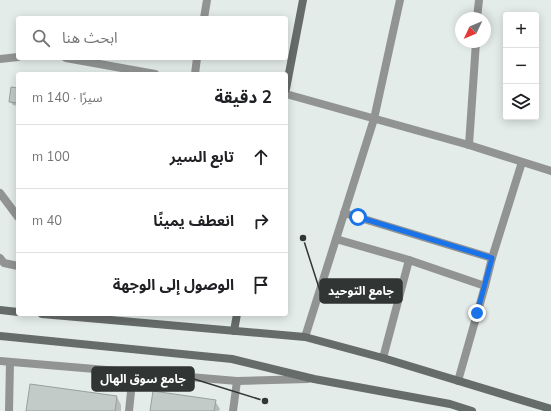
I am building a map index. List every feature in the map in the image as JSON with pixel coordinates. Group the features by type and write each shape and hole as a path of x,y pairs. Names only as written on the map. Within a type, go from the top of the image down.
{"main road":[{"path":"288,78 302,0"},
{"path":"0,310 16,312"},
{"path":"65,316 305,337 383,358 551,408"},
{"path":"234,331 237,316"},
{"path":"0,336 232,359 314,379 450,404 472,411"}],"street":[{"path":"204,16 207,0"},
{"path":"305,337 374,119 400,0"},
{"path":"477,12 478,0"},
{"path":"469,145 476,48"},
{"path":"0,59 16,57"},
{"path":"77,60 144,72"},
{"path":"195,72 197,60"},
{"path":"288,95 469,145 551,171"},
{"path":"458,381 492,258 522,162"},
{"path":"0,193 16,214"},
{"path":"344,213 492,258"},
{"path":"336,239 409,260 485,286"},
{"path":"0,258 4,263 16,266"},
{"path":"383,358 409,260"},
{"path":"0,361 237,381 314,379"},
{"path":"10,362 10,411"},
{"path":"129,411 133,372"},
{"path":"233,411 237,381"}],"building":[{"path":"11,87 16,88 16,103 9,102"},
{"path":"30,384 117,396 115,411 26,411"},
{"path":"153,391 216,400 214,411 150,411"}],"place":[{"name":"جامع التوحيد","path":"303,238"},
{"name":"جامع سوق الهال","path":"265,401"}],"route":[{"path":"358,217 492,258 477,313"}]}
